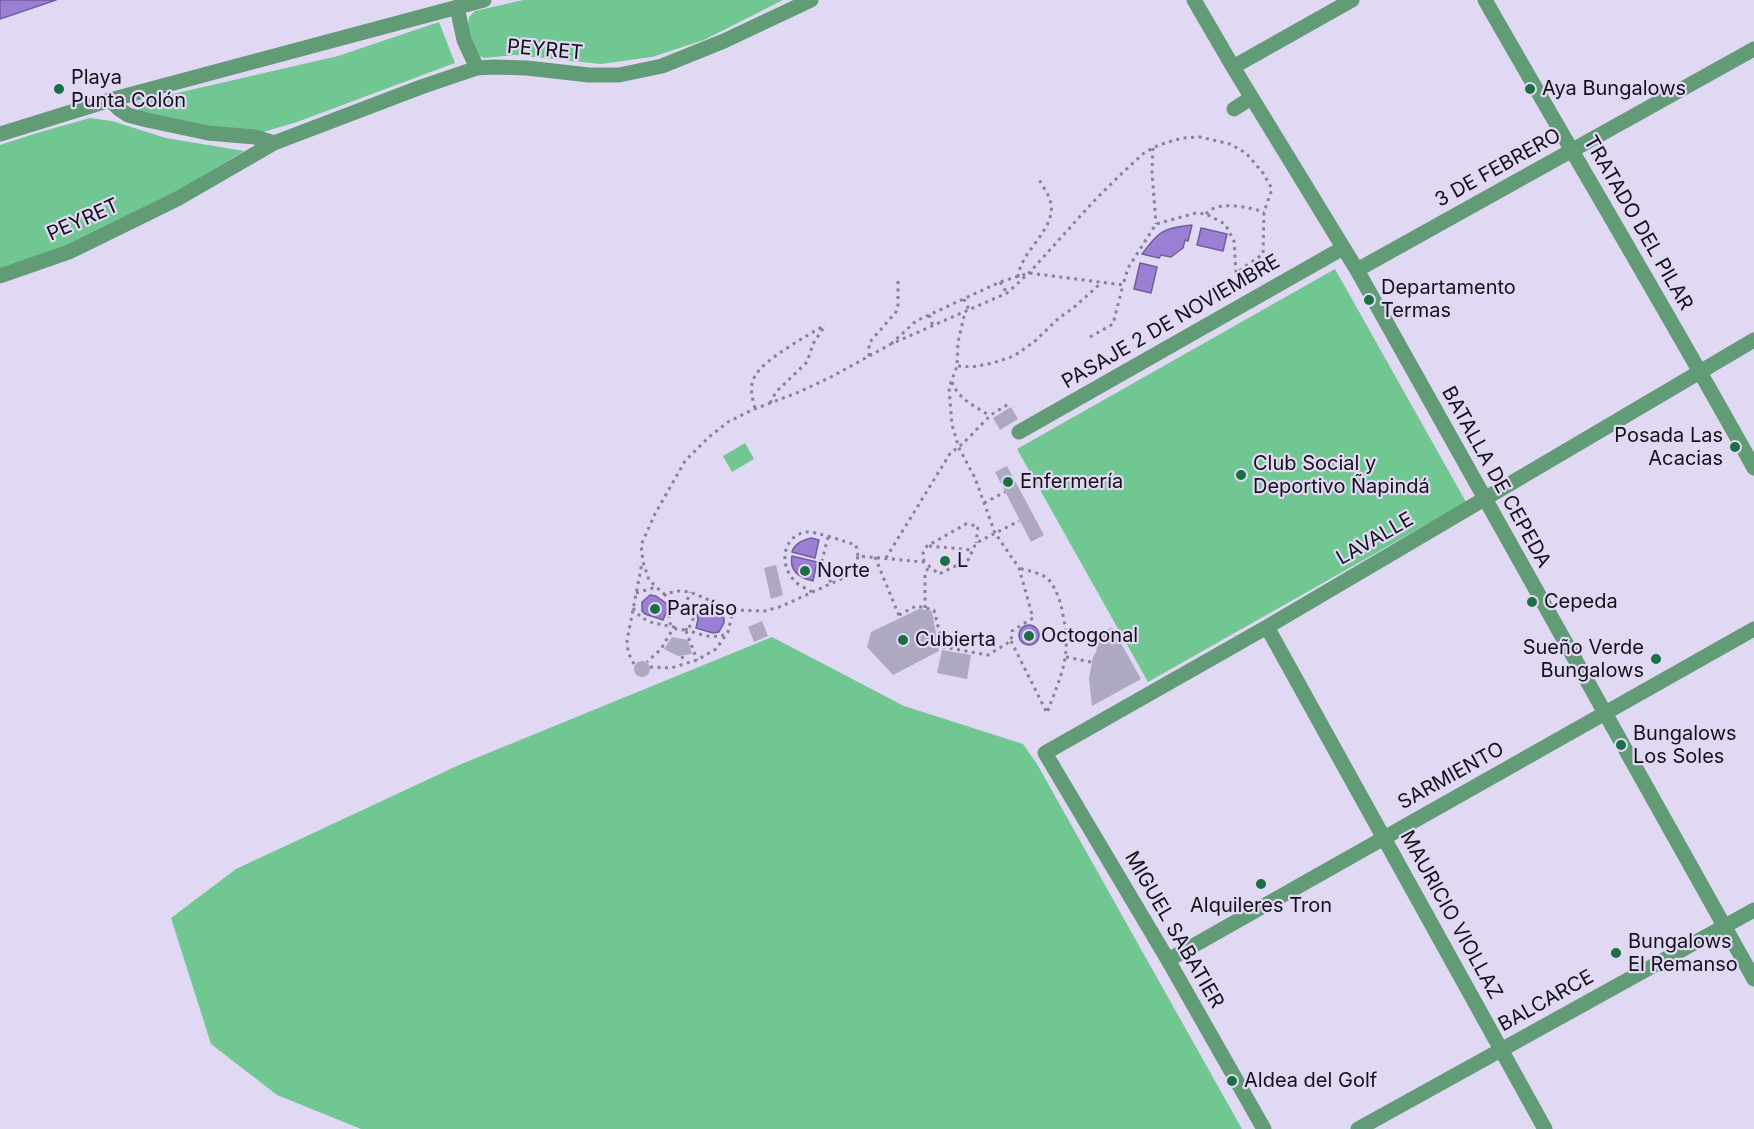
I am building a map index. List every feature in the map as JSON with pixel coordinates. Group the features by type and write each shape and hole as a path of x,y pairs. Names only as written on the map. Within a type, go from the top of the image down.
{"street":[{"path":"0,134 110,100 484,0"},
{"name":"PEYRET","path":"0,276 69,252 177,200 274,143 421,87 477,68 527,68 589,75 619,75 662,66 724,41 811,0"},
{"name":"BATALLA DE CEPEDA","path":"1194,0 1251,98 1357,270 1754,980"},
{"path":"1233,67 1352,0"},
{"name":"TRATADO DEL PILAR","path":"1485,0 1700,370 1754,468"},
{"path":"457,7 464,40 477,68"},
{"name":"3 DE FEBRERO","path":"1357,270 1754,49"},
{"path":"1234,109 1251,98"},
{"path":"110,100 119,110 128,115 147,120 208,133 255,137 274,143"},
{"name":"PASAJE 2 DE NOVIEMBRE","path":"1019,432 1343,248"},
{"name":"LAVALLE","path":"1045,753 1267,627 1754,339"},
{"name":"MAURICIO VIOLLAZ","path":"1267,627 1545,1129"},
{"name":"SARMIENTO","path":"1168,960 1754,629"},
{"name":"MIGUEL SABATIER","path":"1045,753 1168,960 1264,1129"},
{"name":"BALCARCE","path":"1358,1129 1754,910"}],"path":[{"path":"634,664 628,652 627,641 642,562 641,545 655,514 685,461 709,437 728,422 755,408 831,377 891,344 1007,293 1029,273 1093,202 1145,152 1153,148 1182,138 1200,137 1230,144 1246,153 1263,173 1272,189 1264,212 1263,254 1236,273 1234,241 1225,224 1206,214 1196,213 1156,224"},
{"path":"1090,337 1113,324 1128,268 1156,224 1152,172 1153,148"},
{"path":"1018,277 1023,260 1051,216 1050,200 1039,179"},
{"path":"1206,214 1209,210 1235,205 1264,212"},
{"path":"891,344 916,321 1000,282 1029,273 1123,285"},
{"path":"869,356 869,343 896,312 898,277"},
{"path":"1000,282 1007,293"},
{"path":"957,366 972,367 1014,356 1035,341 1101,283"},
{"path":"964,299 967,311 958,342 957,366 949,388 952,425 959,448 975,478 995,533 1019,568 1033,618 1012,631 1011,641 1047,713 1065,664 1066,629 1060,602 1048,579 1019,568"},
{"path":"929,315 933,326"},
{"path":"755,408 752,396 754,377 763,366 825,325 813,344 807,362 776,392 770,403"},
{"path":"952,380 955,390 961,397 990,416"},
{"path":"886,558 951,452 959,448 990,416 1008,404"},
{"path":"984,503 1005,492"},
{"path":"976,543 1020,521"},
{"path":"858,556 924,562 939,574 968,560 976,543 978,526 966,524 927,546 923,554 924,562"},
{"path":"664,594 679,591 690,592 733,610 765,611 782,606 854,573 858,556 856,545 809,531 797,535 788,544 784,556 786,570 794,582 812,592"},
{"path":"828,537 822,561 831,583"},
{"path":"927,546 973,550"},
{"path":"875,557 900,616 916,606 934,610 943,647 988,655 1011,641"},
{"path":"642,562 649,580 678,607"},
{"path":"925,608 925,574 929,566"},
{"path":"636,593 653,588 658,589"},
{"path":"686,607 690,592"},
{"path":"674,627 669,616 678,607 686,607 692,613 693,621 685,629"},
{"path":"633,608 639,616 648,621 695,633 720,637 726,635"},
{"path":"650,667 671,668 697,660 716,649 726,635 733,610"},
{"path":"648,662 661,649 674,627"},
{"path":"685,629 697,660"},
{"path":"682,656 684,663"},
{"path":"1066,657 1091,662"}],"green space":[{"path":"523,0 783,0 704,40 652,57 601,64 515,55 484,58 475,54 467,33 469,17 475,11"},
{"path":"439,22 455,63 297,122 260,133 202,127 138,113 138,102 338,56"},
{"path":"90,118 112,121 166,138 244,151 158,202 68,247 0,269 0,145"},
{"name":"Club Social y Deportivo Ñapindá","path":"1335,269 1466,502 1148,682 1017,449"},
{"path":"745,443 754,459 732,472 723,456"},
{"path":"772,637 904,706 1023,744 1037,764 1242,1129 361,1129 277,1095 211,1044 171,918 236,869 459,765"}],"shaded area":[{"path":"0,0 56,0 0,19"},
{"path":"1192,225 1188,241 1185,240 1183,248 1171,257 1161,255 1159,258 1142,254 1153,240 1168,229"},
{"path":"1201,228 1227,234 1223,251 1197,245"},
{"path":"1140,263 1157,267 1151,293 1134,289"},
{"name":"Norte","path":"811,538 819,540 815,558 792,552 799,543"},
{"name":"Norte","path":"792,556 817,562 813,581 796,573 792,566"},
{"name":"Paraíso","path":"650,595 656,596 670,606 663,620 642,611 642,602"},
{"name":"Paraíso","path":"716,612 724,618 719,632 713,633 696,628 697,614"},
{"name":"Octogonal","path":"1029,625 1036,628 1039,635 1036,642 1029,645 1022,642 1019,635 1022,628"}],"building":[{"path":"1011,407 1018,419 1000,430 993,418"},
{"path":"1007,466 1044,535 1031,542 995,472"},
{"path":"776,565 783,595 771,599 764,568"},
{"name":"Cubierta","path":"919,609 932,611 939,651 893,675 867,647 871,632"},
{"path":"762,621 768,636 754,642 748,627"},
{"path":"1112,627 1141,679 1092,706 1089,678 1093,657 1097,650 1092,640"},
{"path":"672,637 688,640 692,654 678,656 664,649"},
{"path":"942,650 971,655 967,679 937,673"},
{"path":"639,661 645,661 650,669 648,675 639,677 634,672 634,666"}],"place":[{"name":"Playa Punta Colón","path":"59,89"},
{"name":"Aya Bungalows","path":"1530,89"},
{"name":"Departamento Termas","path":"1369,300"},
{"name":"Posada Las Acacias","path":"1735,447"},
{"name":"Club Social y Deportivo Ñapindá","path":"1241,475"},
{"name":"Enfermería","path":"1008,482"},
{"name":"L","path":"945,561"},
{"name":"Norte","path":"805,571"},
{"name":"Cepeda","path":"1532,602"},
{"name":"Paraíso","path":"655,609"},
{"name":"Octogonal","path":"1029,636"},
{"name":"Cubierta","path":"903,640"},
{"name":"Sueño Verde Bungalows","path":"1656,659"},
{"name":"Bungalows Los Soles","path":"1621,745"},
{"name":"Alquileres Tron","path":"1261,884"},
{"name":"Bungalows El Remanso","path":"1616,953"},
{"name":"Aldea del Golf","path":"1232,1081"}]}
